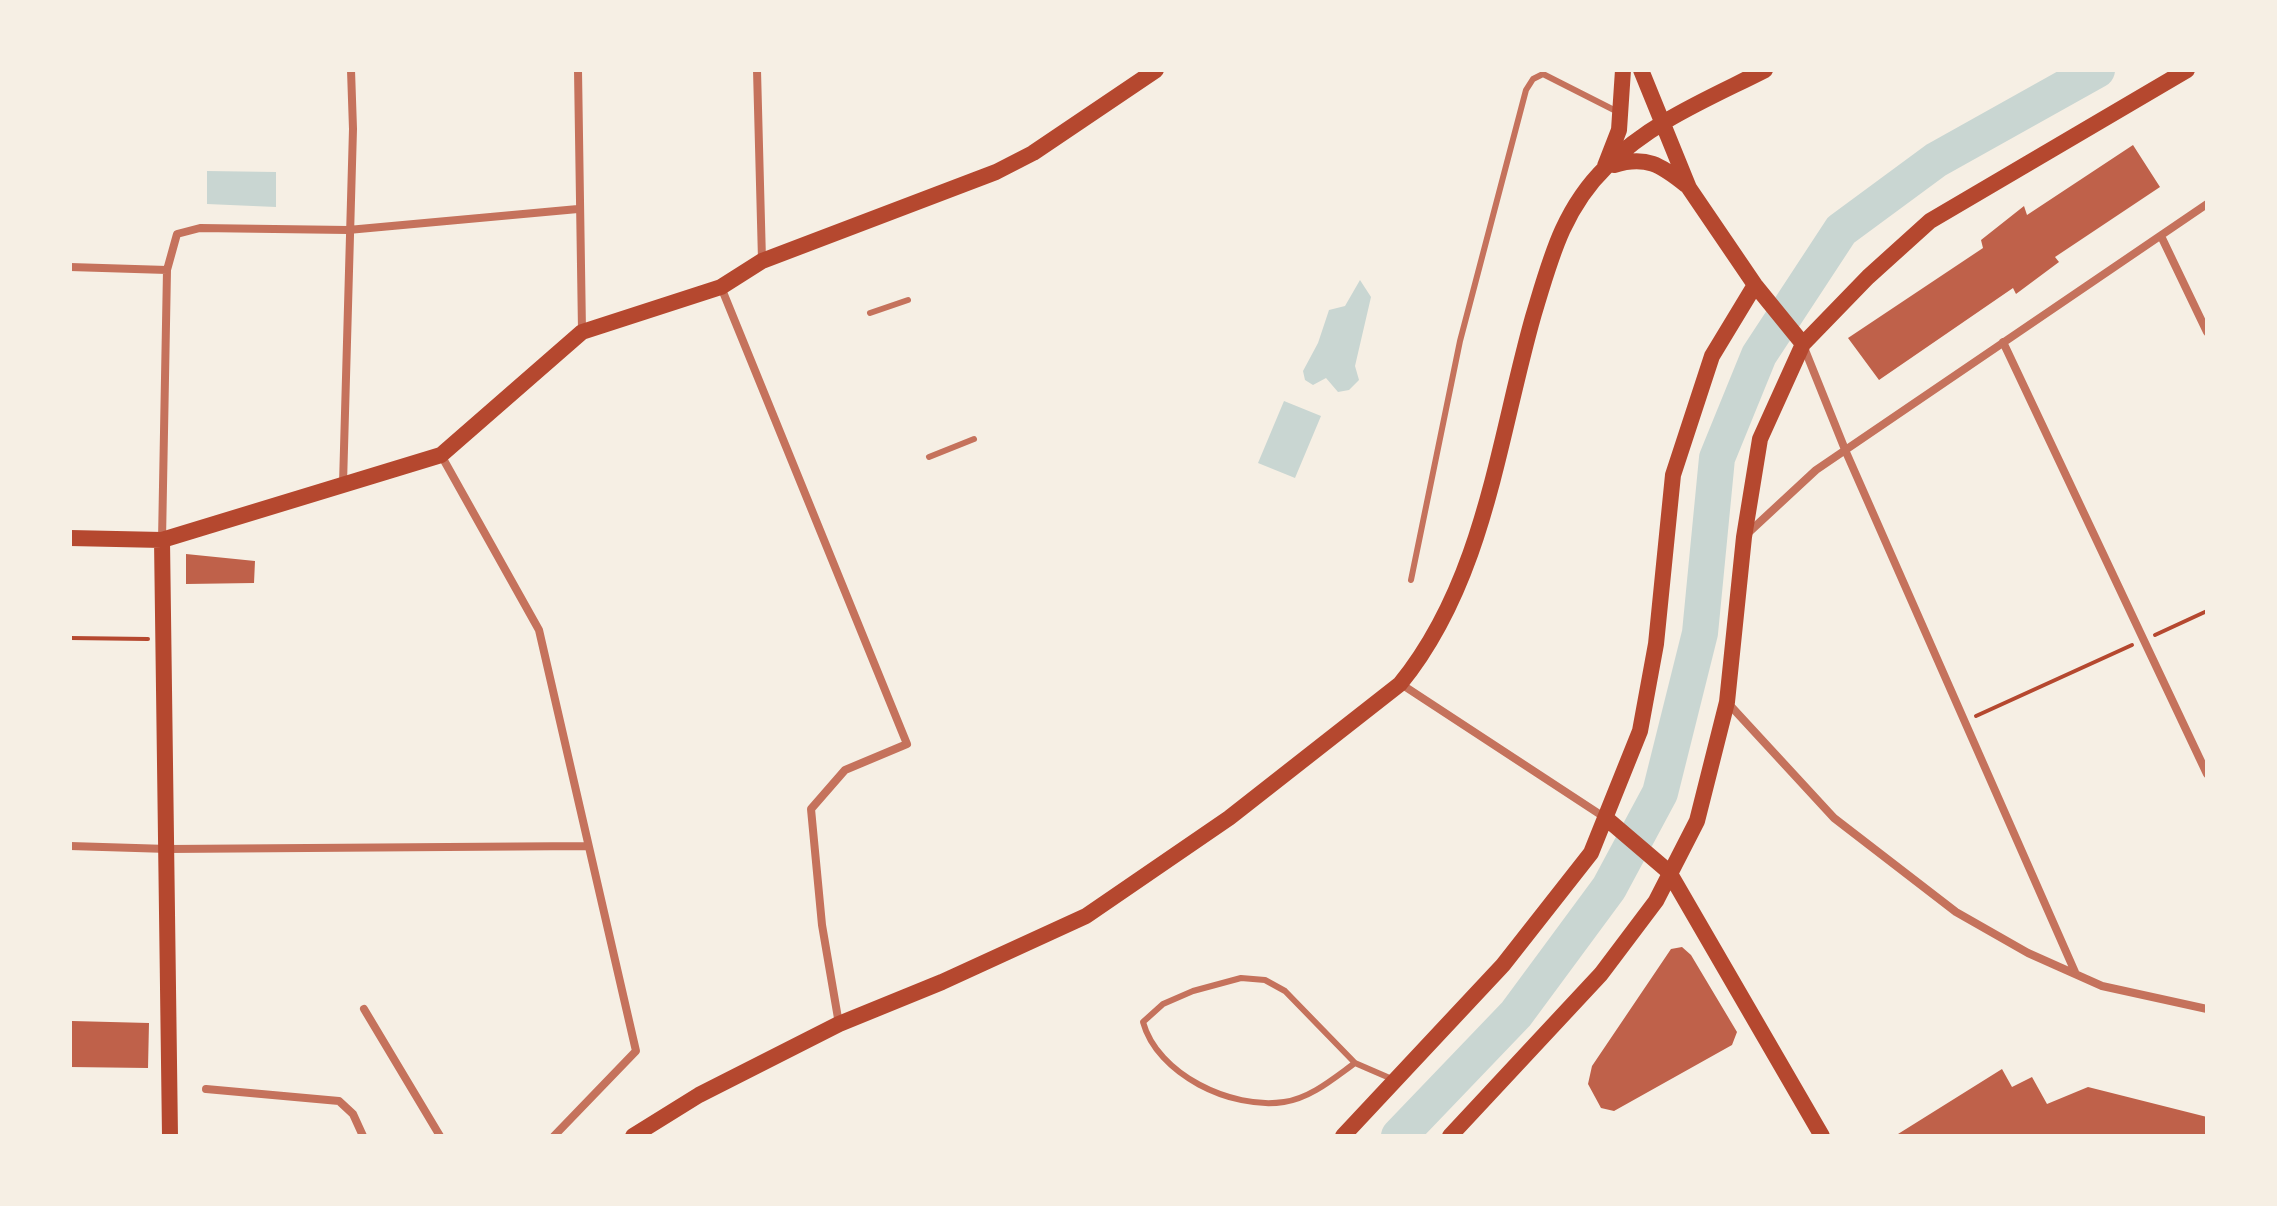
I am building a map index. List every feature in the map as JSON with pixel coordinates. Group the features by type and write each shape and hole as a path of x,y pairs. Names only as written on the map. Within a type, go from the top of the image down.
{"main road":[{"path":"70,538 162,540 441,455 582,332 721,287 762,261 996,172 1033,153 1156,70"},
{"path":"1605,167 1622,114 1623,70"},
{"path":"1641,70 1689,188 1759,291 1803,344"},
{"path":"633,1136 699,1095 839,1024 942,982 1086,916 1229,818 1400,684 1423,656 1452,603 1477,534 1557,233 1605,167 1662,122 1765,70"},
{"path":"1450,1136 1601,974 1656,901 1665,870 1697,821 1727,702 1744,537 1760,439 1803,344 1868,277 1930,221 2187,70"},
{"path":"1605,167 1631,160 1660,164 1689,188"},
{"path":"1343,1136 1503,965 1611,823 1640,731 1656,644 1673,475 1712,356 1759,291"},
{"path":"162,540 170,1136"},
{"path":"1611,823 1665,870 1822,1136"}],"street":[{"path":"343,484 353,129 351,70"},
{"path":"578,70 582,332"},
{"path":"757,70 762,261"},
{"path":"1744,537 1816,470 2207,204"},
{"path":"162,540 167,270 177,234 200,228 348,230 578,209"},
{"path":"2161,236 2207,332"},
{"path":"70,267 167,270"},
{"path":"721,287 907,744 845,770 811,809 822,925 839,1024"},
{"path":"2003,342 2207,774"},
{"path":"1803,344 1846,452 2075,972"},
{"path":"441,455 539,630 636,1051 554,1136"},
{"path":"1400,684 1611,823"},
{"path":"1727,702 1834,818 1956,912 2028,953 2102,986 2207,1009"},
{"path":"70,846 168,849 587,846"},
{"path":"364,1009 440,1136"},
{"path":"206,1089 339,1101 353,1114 363,1136"}],"lane":[{"path":"1411,580 1460,341 1526,90 1533,79 1543,74 1622,114"},
{"path":"870,313 908,300"},
{"path":"929,457 974,439"},
{"path":"1355,1063 1301,1097 1282,1102 1249,1100 1189,1080 1148,1041 1143,1022 1163,1004 1193,991 1241,978 1265,980 1285,991 1355,1063 1395,1081"}],"path":[{"path":"1965,722 2207,611"},
{"path":"70,638 164,639"}],"shaded area":[{"path":"207,171 276,172 276,207 207,204"},
{"path":"1360,280 1371,297 1355,366 1359,380 1349,390 1338,392 1326,378 1313,385 1305,380 1303,371 1318,343 1329,310 1345,306"},
{"path":"1284,401 1321,416 1295,478 1258,463"}],"building":[{"path":"2133,145 2160,187 2055,257 2059,262 2016,294 2013,288 1879,380 1848,338 1983,248 1981,240 2024,206 2027,215"},
{"path":"186,554 255,561 254,583 186,584"},
{"path":"1682,947 1691,955 1737,1032 1732,1045 1614,1111 1601,1108 1588,1084 1592,1066 1671,949"},
{"path":"72,1021 149,1023 148,1068 70,1067"},
{"path":"2002,1069 2012,1087 2032,1077 2047,1104 2088,1087 2207,1117 2207,1136 1898,1134"}],"waterway":[{"path":"1399,1136 1516,1014 1609,888 1660,793 1700,633 1717,458 1759,355 1841,230 1936,160 2097,70"}]}
